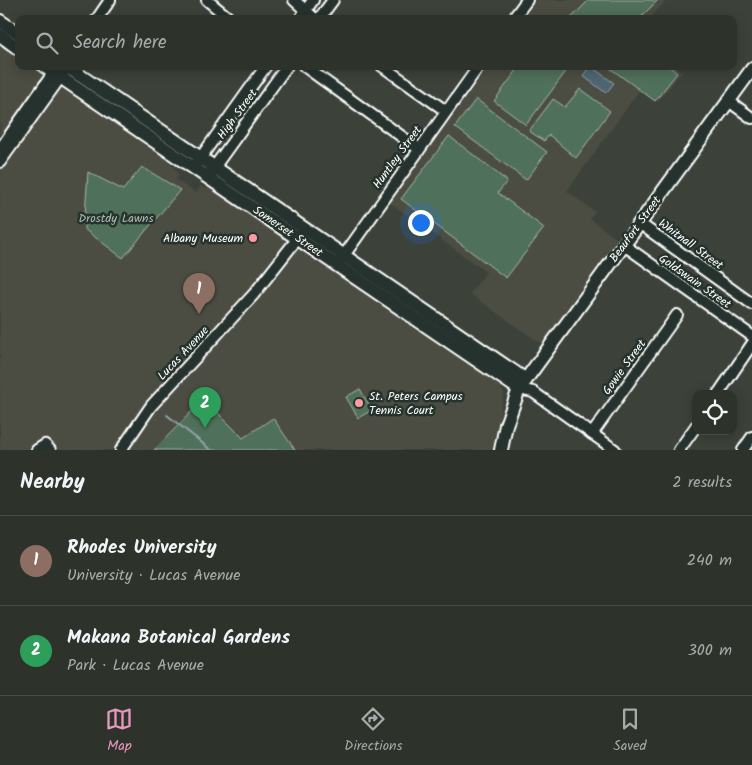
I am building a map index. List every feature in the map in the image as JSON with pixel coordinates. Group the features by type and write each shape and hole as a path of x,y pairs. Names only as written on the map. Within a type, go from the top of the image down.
{"main road":[{"path":"0,21 15,31"},
{"path":"0,35 15,45"},
{"name":"Beaufort Street","path":"501,450 506,425 522,385 639,222 730,102 752,69"},
{"name":"Somerset Street","path":"61,70 341,259 522,385"}],"street":[{"path":"100,15 110,0"},
{"path":"207,0 225,15"},
{"path":"294,0 312,15"},
{"path":"303,15 313,0"},
{"path":"322,15 333,0"},
{"path":"517,15 527,0"},
{"path":"0,149 59,70"},
{"path":"0,162 59,70"},
{"name":"High Street","path":"197,162 263,70"},
{"name":"High Street","path":"211,171 284,70"},
{"path":"310,70 419,149"},
{"path":"388,70 446,111"},
{"name":"Huntley Street","path":"341,259 476,70"},
{"path":"730,102 752,118"},
{"name":"Whitnall Street","path":"639,222 752,304"},
{"name":"Lucas Avenue","path":"121,450 151,406 254,294 301,233"},
{"name":"Goldswain Street","path":"624,245 752,336"},
{"name":"Gowie Street","path":"592,434 677,315"},
{"path":"721,390 752,344"},
{"name":"Somerset Street","path":"522,385 614,450"},
{"path":"679,450 692,432"},
{"path":"743,450 752,437"},
{"path":"37,450 42,446 50,450"}],"shaded area":[{"path":"537,0 666,0 653,15 526,15"},
{"path":"0,42 15,53 15,70 39,70 167,160 179,174 176,180 196,193 201,186 206,189 212,186 499,384 504,393 493,450 295,450 273,418 243,438 204,399 154,450 0,450"},
{"path":"486,70 679,70 682,72 657,102 639,91 567,191 595,212 590,219 617,239 543,345 470,294 486,272 389,202"}],"green space":[{"path":"589,0 658,0 643,15 574,15"},
{"path":"517,70 567,70 526,125 494,101"},
{"path":"612,70 674,70 677,73 655,101"},
{"path":"580,89 610,111 576,158 549,135 544,141 529,131 553,99 565,107"},
{"path":"476,99 547,152 526,180 455,127"},
{"path":"449,136 507,181 498,193 544,228 506,278 401,199"},
{"name":"Drostdy Lawns","path":"142,167 180,190 123,258 84,229 88,172 123,190"},
{"name":"St. Peters Campus Tennis Court","path":"360,389 372,410 358,418 346,397"},
{"path":"204,399 243,438 273,418 295,450 154,450"}],"water":[{"path":"587,70 596,70 614,83 606,93 583,76"}],"waterway":[{"path":"167,415 211,450"}],"place":[{"name":"Albany Museum","path":"253,238"},
{"name":"Rhodes University","path":"199,314"},
{"name":"St. Peters Campus Tennis Court","path":"359,403"},
{"name":"Makana Botanical Gardens","path":"205,428"}]}
